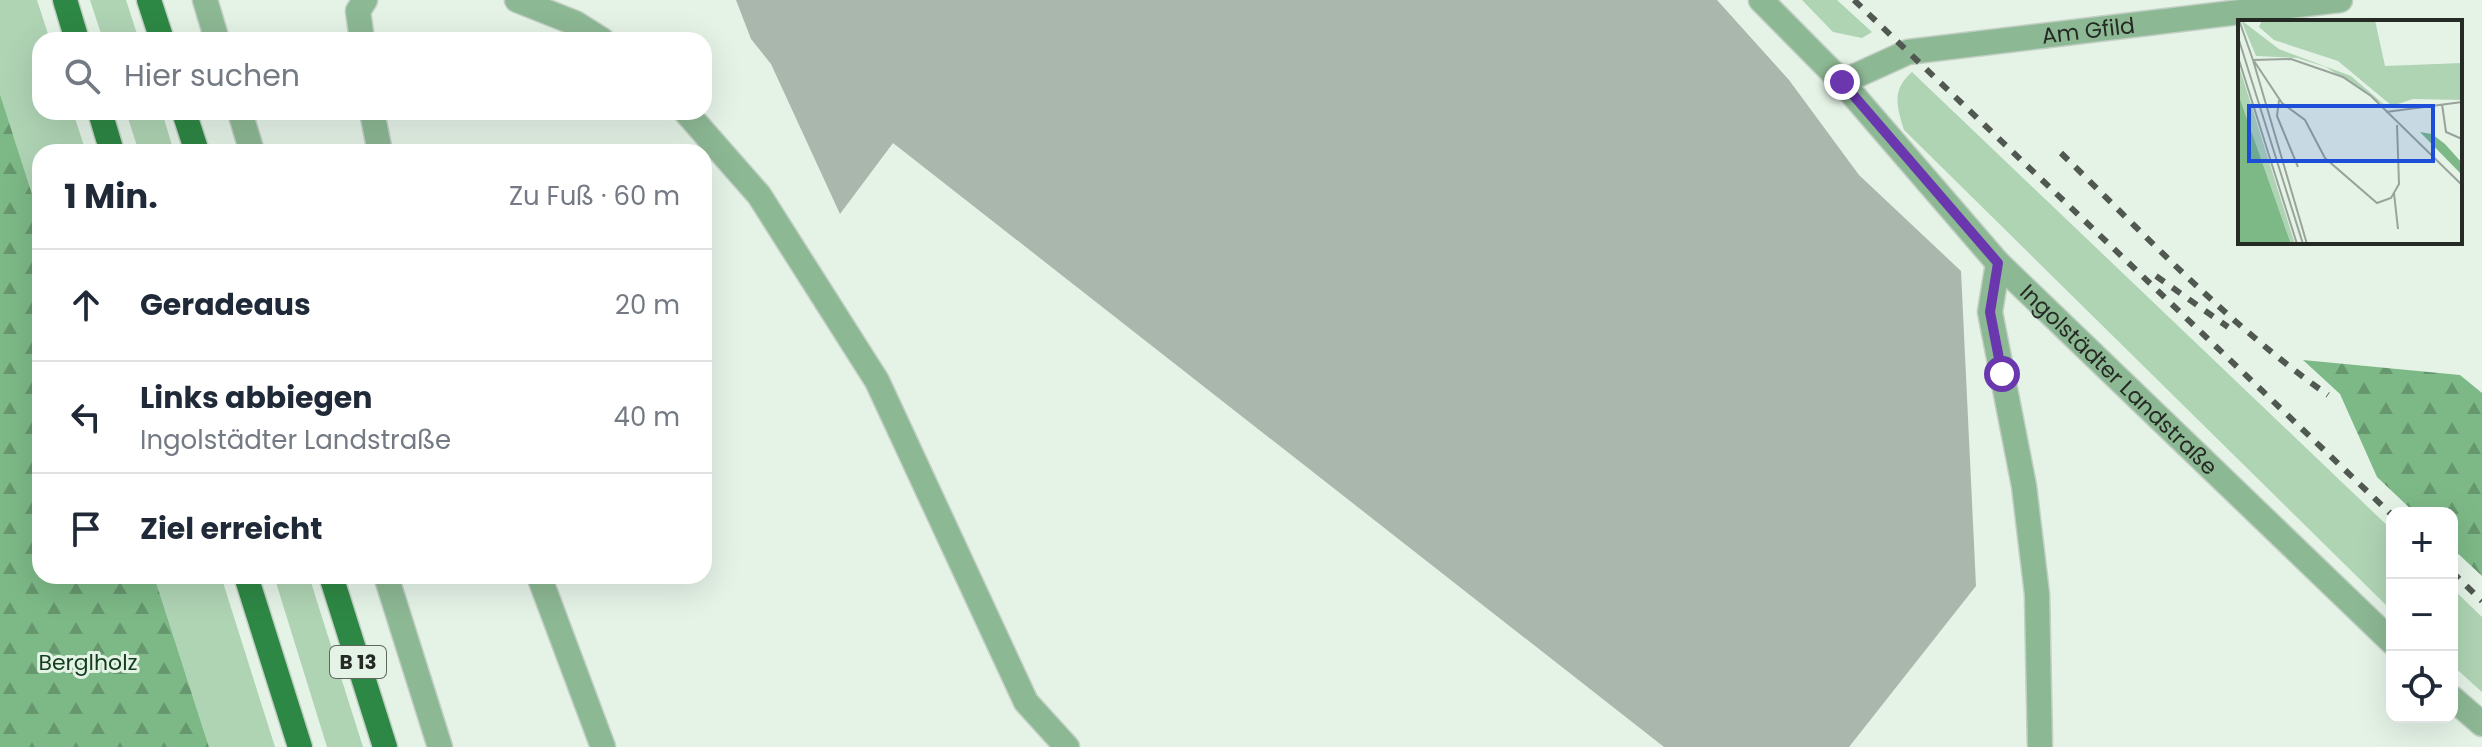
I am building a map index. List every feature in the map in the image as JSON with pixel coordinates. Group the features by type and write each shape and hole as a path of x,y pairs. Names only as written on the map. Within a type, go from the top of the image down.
{"main road":[{"path":"65,0 75,32"},
{"path":"149,0 159,32"},
{"path":"102,120 110,144"},
{"path":"187,120 194,144"},
{"path":"249,584 300,747"},
{"name":"B 13","path":"334,584 385,747"}],"street":[{"path":"205,0 215,32"},
{"path":"361,32 358,11 365,0"},
{"path":"517,0 575,23 589,32"},
{"name":"Ingolstädter Landstraße","path":"1761,0 1842,82 1998,263 2386,636"},
{"name":"Am Gfild","path":"1842,82 1908,52 2340,0"},
{"path":"242,120 250,144"},
{"path":"374,120 378,144"},
{"path":"693,120 759,195 877,381 1026,702 1067,747"},
{"path":"1998,263 1990,312 2024,486 2037,594 2040,747"},
{"path":"389,584 440,747"},
{"path":"542,584 603,747"},
{"path":"2458,703 2482,724"}],"green space":[{"path":"0,0 37,0 47,32 32,32 32,120 76,120 83,144 32,144 32,194 0,94"},
{"path":"90,0 126,0 136,32 100,32"},
{"path":"1802,0 1837,0 1872,32 1862,38 1833,32"},
{"path":"1912,72 2386,524 2386,605 1904,130 1898,92"},
{"name":"Berglholz","path":"0,94 32,194 32,584 157,584 209,747 0,747"},
{"path":"129,120 164,120 172,144 136,144"},
{"path":"2303,360 2460,375 2482,393 2482,576 2458,554 2458,507 2409,507 2377,477 2340,394"},
{"path":"157,584 224,584 275,747 209,747"},
{"path":"276,584 312,584 363,747 327,747"},
{"path":"2458,594 2482,617 2482,692 2458,670"}],"building":[{"path":"736,0 1717,0 1789,80 1859,175 1961,271 1976,586 1849,747 1664,747 893,143 840,214 771,64 751,39"}],"railway":[{"path":"1854,0 2386,509"},
{"path":"2061,153 2223,310 2328,395"},
{"path":"2156,276 2228,327"},
{"path":"2458,578 2482,601"}],"route":[{"path":"1842,82 1998,263 1990,312 2002,374"}]}
